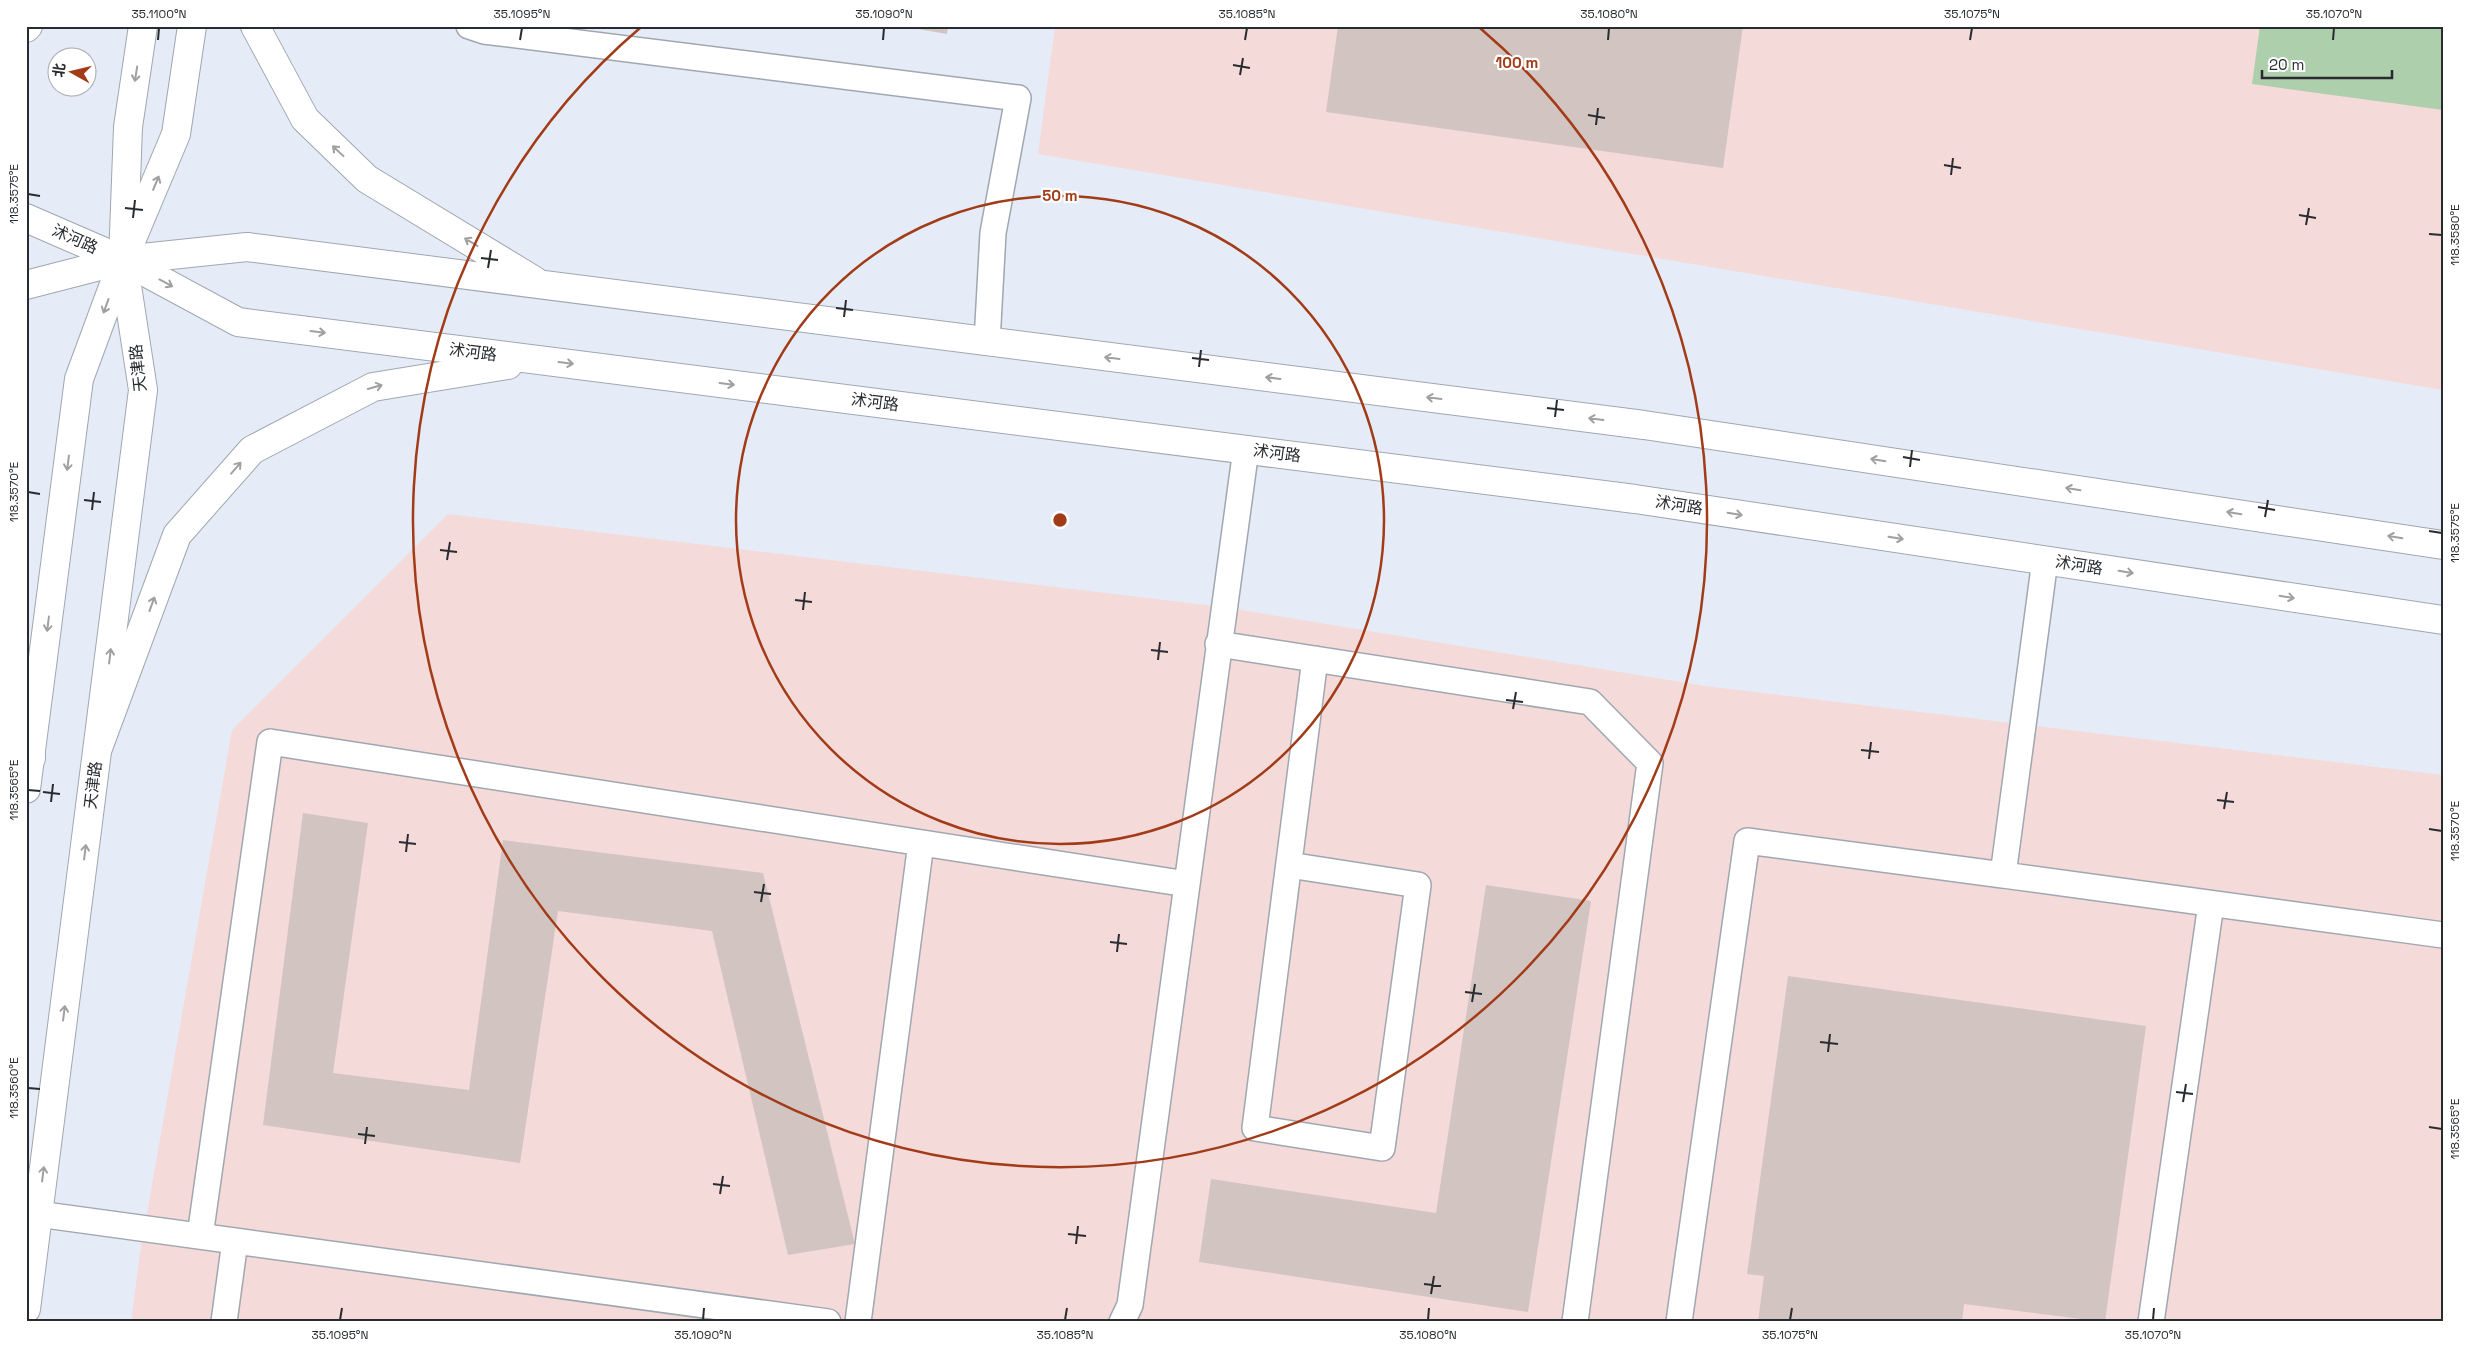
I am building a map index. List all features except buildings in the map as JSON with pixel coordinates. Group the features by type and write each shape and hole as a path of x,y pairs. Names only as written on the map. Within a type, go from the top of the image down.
{"main road":[{"name":"天津路","path":"26,1309 143,390 123,260 128,127 143,26"},
{"name":"天津路","path":"26,789 79,379 123,260 176,134 192,26"},
{"path":"255,26 304,119 367,178 543,286"},
{"name":"沭河路","path":"26,218 123,260 238,322 1635,498 2443,620"},
{"name":"沭河路","path":"26,285 123,260 247,248 1644,425 2443,545"},
{"path":"98,748 177,535 252,450 373,387 538,360"},
{"path":"26,689 31,758"}],"lane":[{"path":"469,26 484,31 1018,98 993,233 987,342"},
{"path":"1122,1322 1130,1304 1218,644 1246,449"},
{"path":"2003,875 2045,560"},
{"path":"1218,644 1590,702 1650,763 1575,1322"},
{"path":"1289,865 1418,885 1382,1148 1255,1128 1315,659"},
{"path":"200,1236 270,742 1187,884"},
{"path":"1679,1322 1747,841 2443,935"},
{"path":"858,1322 921,843"},
{"path":"2151,1322 2211,904"},
{"path":"38,1214 828,1322"},
{"path":"224,1322 235,1241"}],"shaded area":[{"path":"1055,26 2443,26 2443,390 1038,154"},
{"path":"448,514 1223,607 1705,686 2443,775 2443,1322 131,1322 140,1253 232,730"}],"green space":[{"path":"2260,26 2443,26 2443,110 2252,84"}]}
